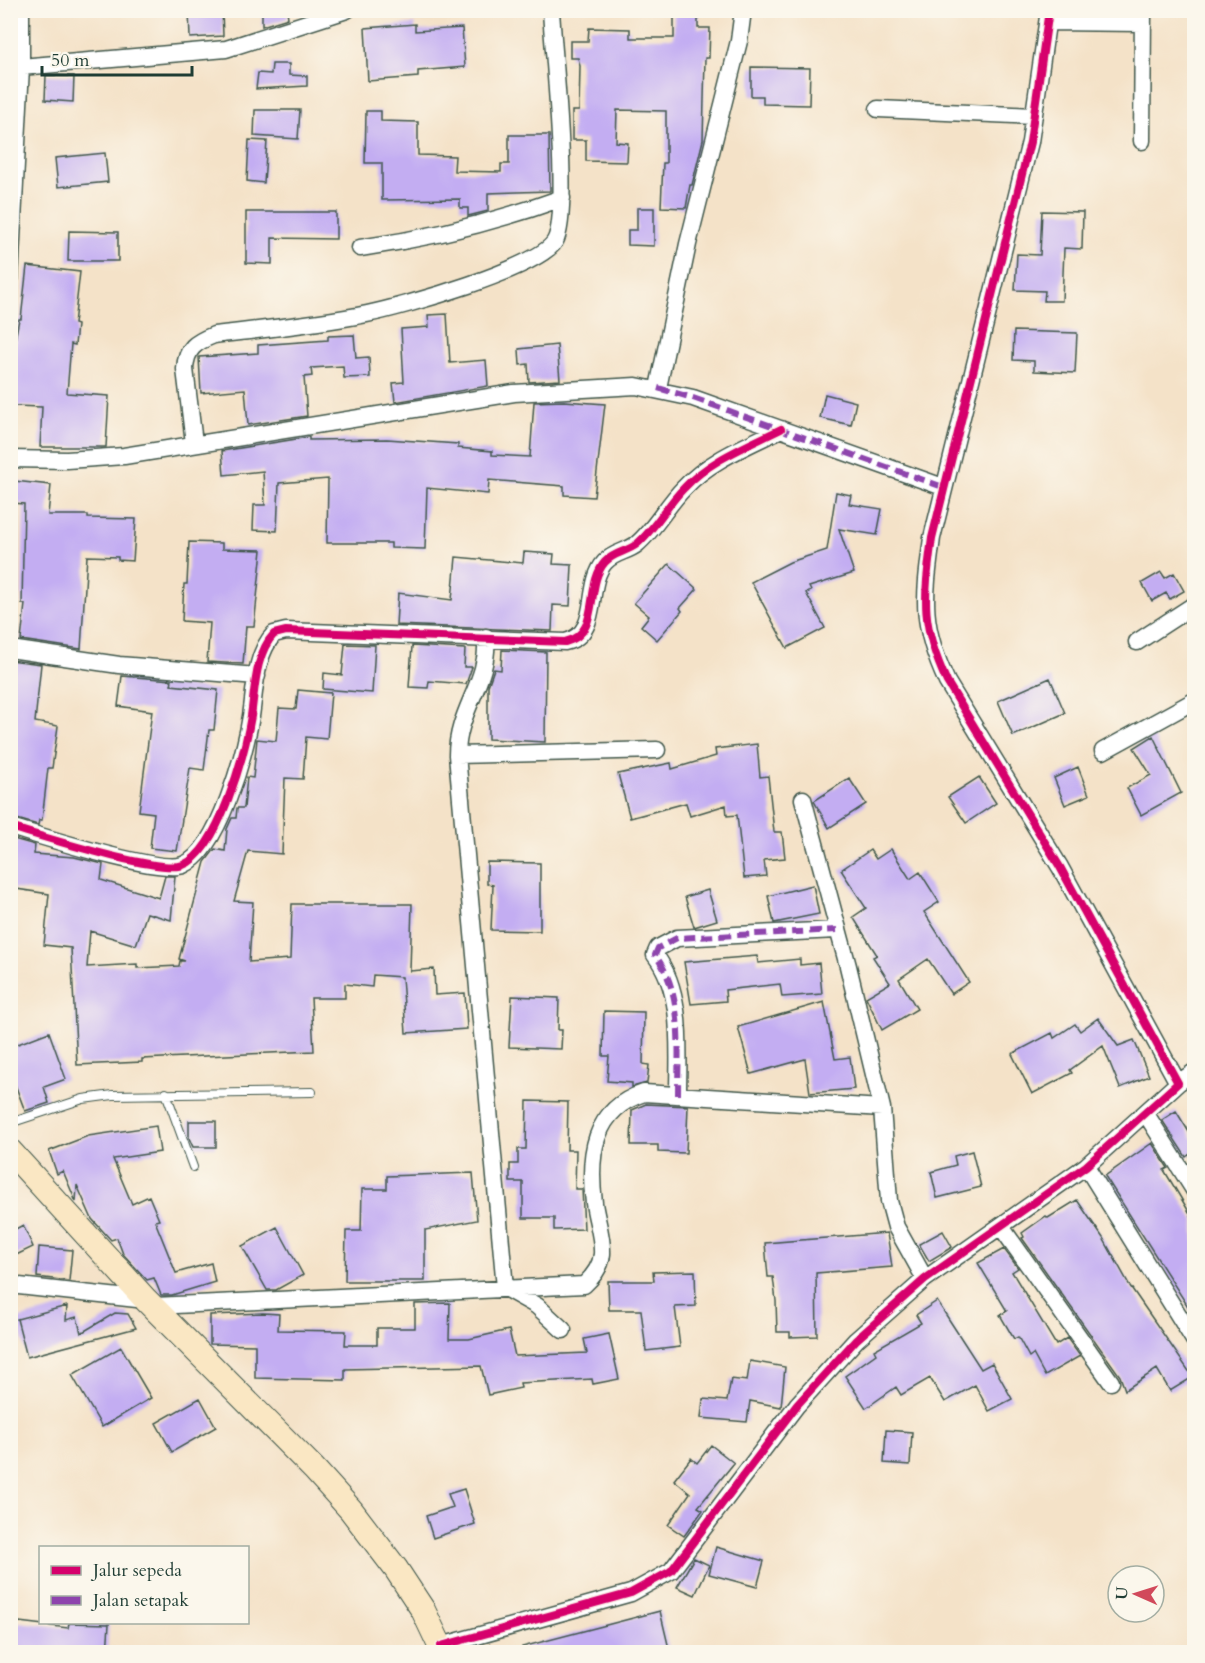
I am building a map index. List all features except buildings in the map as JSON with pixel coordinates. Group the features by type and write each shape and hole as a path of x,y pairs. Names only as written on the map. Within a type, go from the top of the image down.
{"street":[{"path":"10,279 21,67 21,10"},
{"path":"21,67 226,49 346,10"},
{"path":"194,443 185,369 186,356 197,341 214,335 368,314 425,298 536,259 555,241 562,218 562,198 551,10"},
{"path":"658,388 688,244 738,41 743,10"},
{"path":"1142,141 1143,17 1049,16 1026,163 979,355 943,487 932,538 925,597 927,632 946,682 1059,867 1178,1083"},
{"path":"878,109 1034,116"},
{"path":"360,248 427,238 513,216 562,198"},
{"path":"10,459 67,460 124,456 513,393 605,386 658,388 693,398 943,487"},
{"path":"10,827 119,858 176,867 195,858 209,840 234,784 246,744 261,656 274,634 286,632 486,637 566,642 575,640 583,633 594,581 605,562 615,554 637,544 684,488 713,463 781,429"},
{"path":"1137,642 1194,605"},
{"path":"486,637 486,665 460,723 458,755 505,1288"},
{"path":"10,649 119,665 257,676"},
{"path":"1103,751 1194,701"},
{"path":"458,755 657,750"},
{"path":"802,799 848,966 882,1108 888,1201 896,1227 925,1279"},
{"path":"678,1095 675,1009 669,977 656,955 658,948 676,938 837,930"},
{"path":"10,1151 150,1303 314,1469 351,1510 396,1569 442,1649 631,1593 671,1571 797,1405 856,1340 925,1279 1002,1228 1086,1166 1178,1083 1194,1072"},
{"path":"10,1285 150,1303 584,1285 594,1276 602,1253 592,1177 593,1152 609,1112 625,1099 644,1092 882,1108"},
{"path":"1146,1114 1194,1190"},
{"path":"1086,1166 1194,1340"},
{"path":"1002,1228 1111,1382"},
{"path":"505,1288 537,1306 562,1330"}],"lane":[{"path":"10,1123 83,1099 113,1095 312,1092"},
{"path":"166,1094 193,1167"}],"marked path":[{"path":"658,388 693,398 943,487"},
{"path":"678,1095 675,1004 671,986 655,955 658,948 677,938 837,930"}],"cycle path":[{"path":"441,1646 631,1593 671,1571 797,1405 856,1340 925,1279 1086,1166 1178,1083 1060,867 947,682 932,644 926,611 932,538 1030,142 1049,10"},
{"path":"10,827 126,859 150,864 183,865 196,856 208,841 228,799 248,732 259,662 274,634 286,631 565,642 576,637 584,629 591,608 595,583 605,562 637,544 678,495 705,469 781,429"}]}
